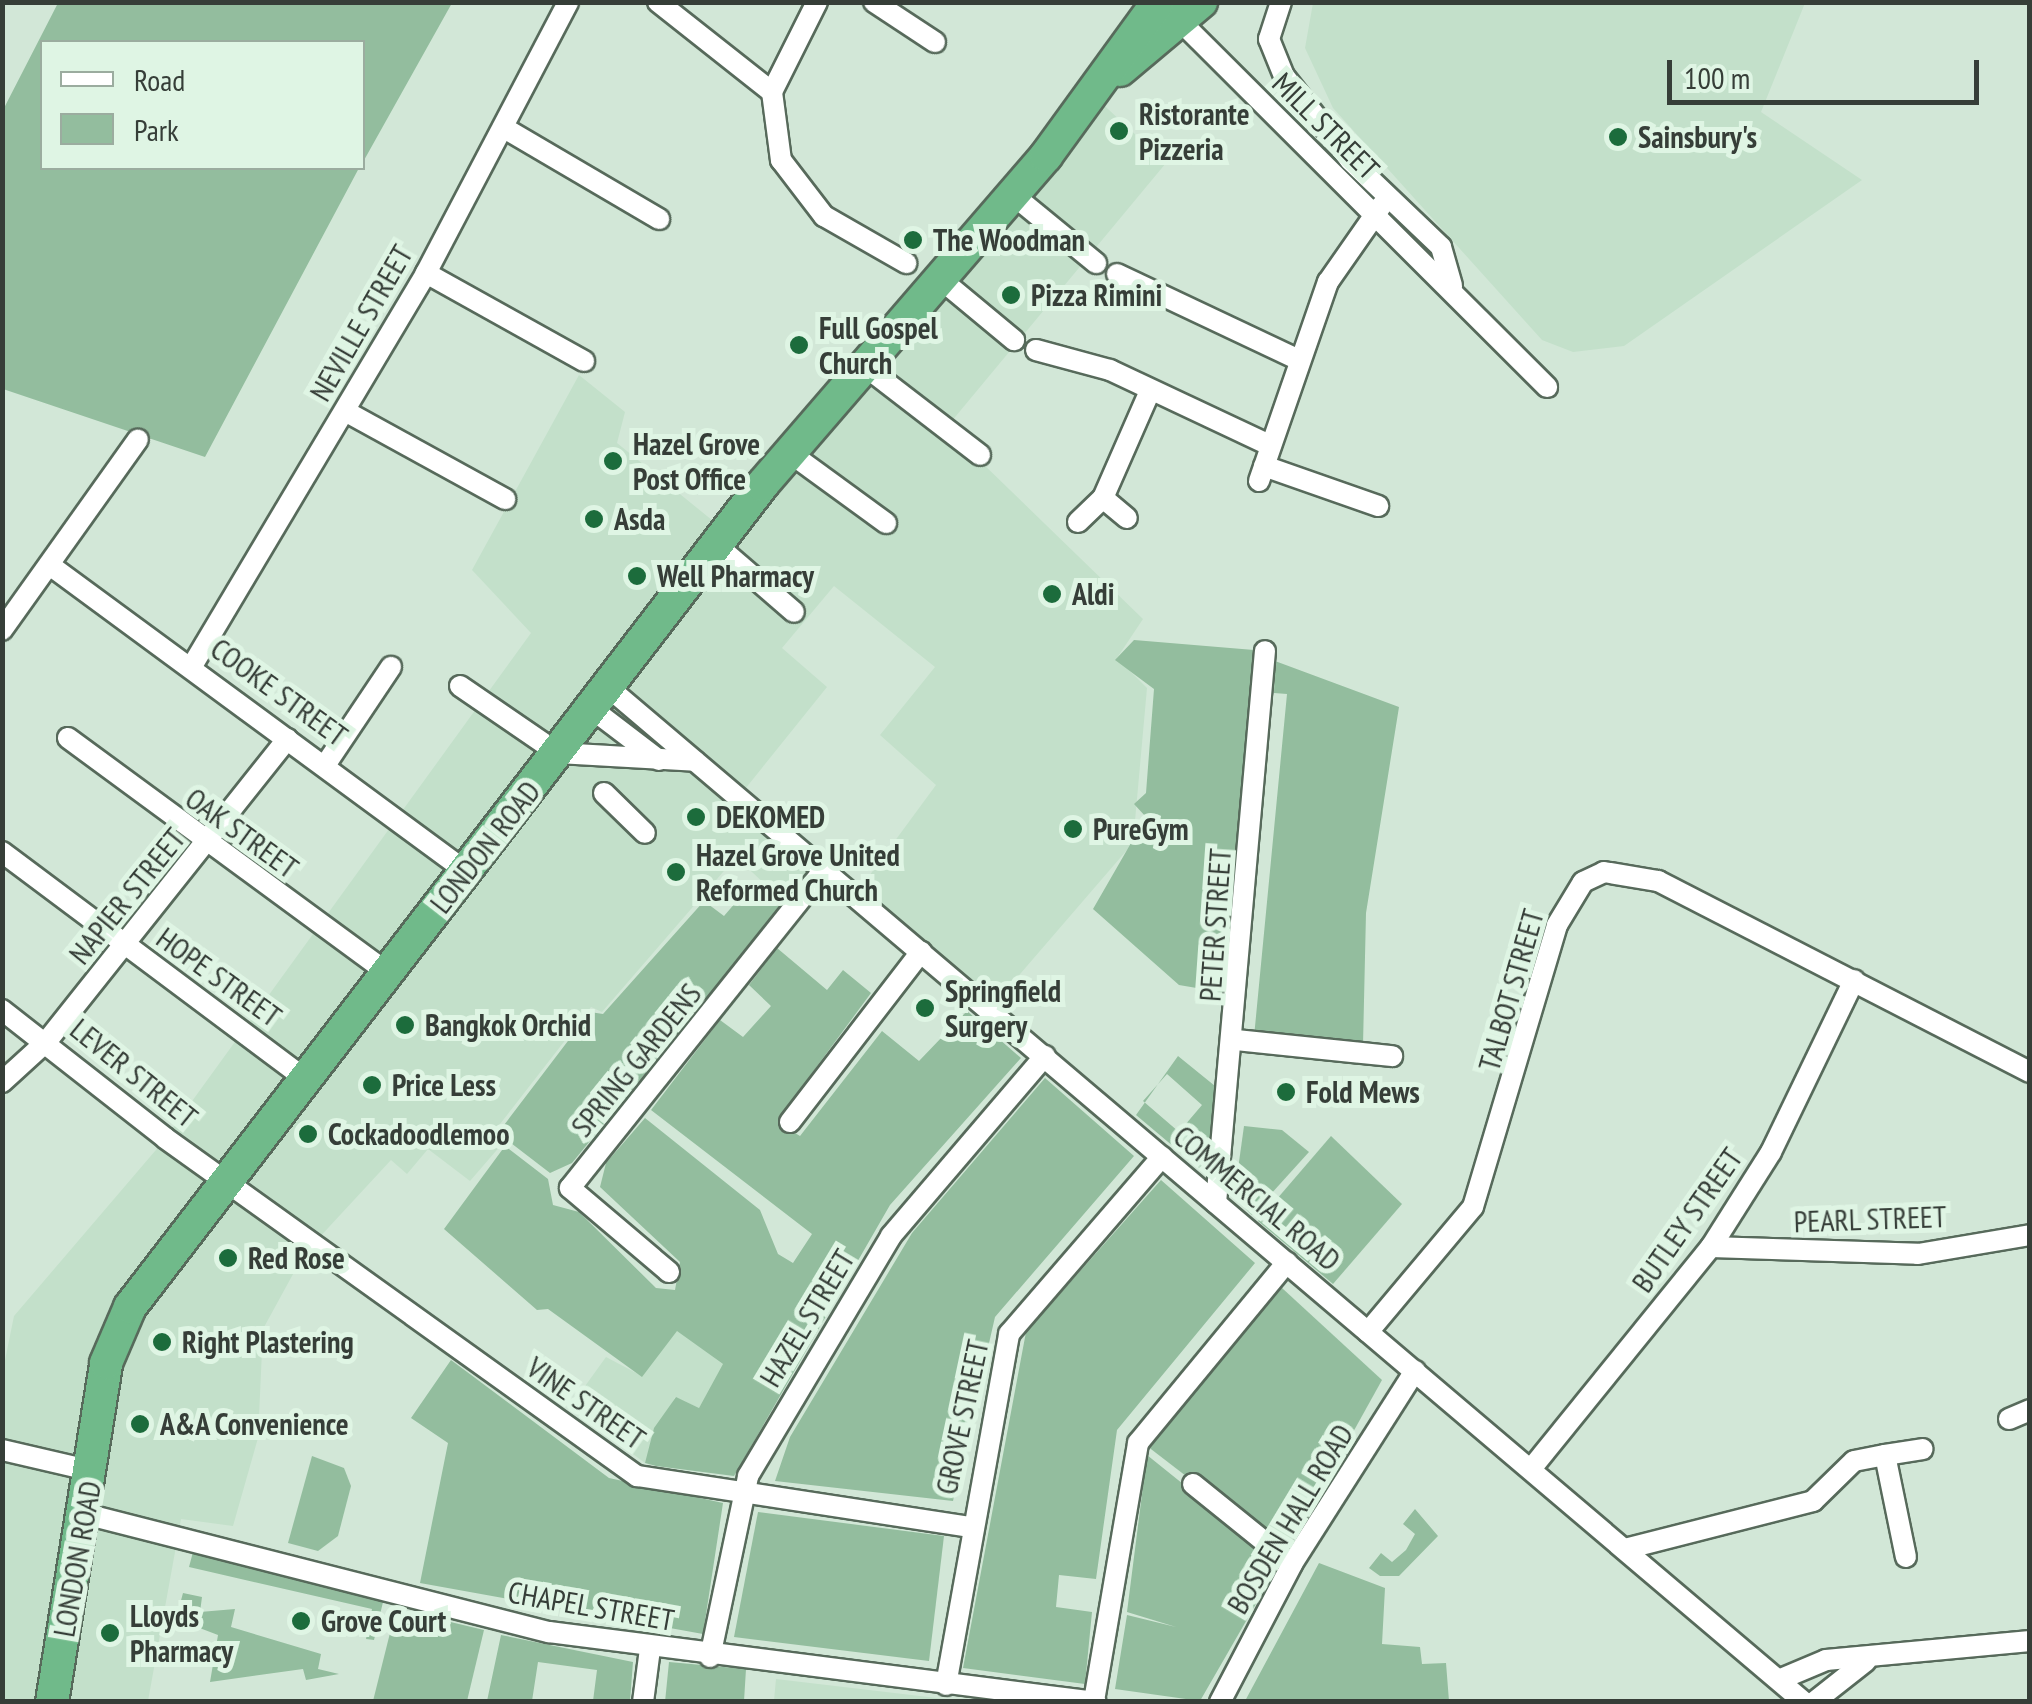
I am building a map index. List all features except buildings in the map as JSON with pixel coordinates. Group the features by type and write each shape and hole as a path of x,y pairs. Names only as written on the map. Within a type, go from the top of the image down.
{"highway":[{"name":"LONDON ROAD","path":"52,1702 93,1472 106,1364 130,1307 384,972 468,872 790,453 1104,82 1176,7"}],"street":[{"name":"NEVILLE STREET","path":"192,666 426,273 568,2"},
{"path":"658,2 772,92"},
{"path":"817,2 772,92 781,160 798,189 824,216 906,263"},
{"path":"874,2 935,42"},
{"name":"MILL STREET","path":"1281,2 1269,39 1278,66 1390,198 1441,248 1452,285"},
{"name":"MILL STREET","path":"1176,7 1372,216 1452,285 1547,387"},
{"path":"504,128 658,219"},
{"path":"1012,194 1096,263"},
{"path":"1378,506 1261,474 1267,444 1328,282 1372,216 1390,198"},
{"path":"426,273 584,361"},
{"path":"1117,274 1297,359"},
{"path":"938,278 1014,340"},
{"path":"1036,350 1150,390 1267,444"},
{"path":"862,364 980,454"},
{"path":"1078,522 1102,498 1150,390"},
{"path":"345,411 505,500"},
{"path":"2,630 138,439"},
{"path":"790,453 886,524"},
{"path":"1102,498 1127,518"},
{"path":"719,547 794,612"},
{"name":"COOKE STREET","path":"51,566 326,764 468,872"},
{"name":"PETER STREET","path":"1216,1203 1236,1040 1265,650"},
{"path":"326,764 391,667"},
{"path":"460,686 558,753 695,760"},
{"path":"601,699 660,761"},
{"name":"COMMERCIAL ROAD","path":"601,699 695,760 826,867 1804,1702"},
{"name":"OAK STREET","path":"68,738 206,847 384,972"},
{"name":"NAPIER STREET","path":"2,1082 47,1041 126,946 287,738"},
{"path":"604,793 645,833"},
{"name":"HOPE STREET","path":"2,852 304,1078"},
{"name":"SPRING GARDENS","path":"669,1272 570,1188 826,867"},
{"name":"TALBOT STREET","path":"1368,1332 1473,1206 1557,925 1583,882 1628,870 1658,881 2030,1072"},
{"path":"790,1122 921,952"},
{"name":"BUTLEY STREET","path":"1531,1469 1711,1247 1771,1152 1854,980"},
{"name":"LEVER STREET","path":"2,1010 226,1183"},
{"path":"1236,1040 1392,1056"},
{"name":"HAZEL STREET","path":"710,1657 741,1498 891,1236 1045,1056"},
{"name":"GROVE STREET","path":"946,1685 970,1526 1009,1334 1162,1157"},
{"name":"VINE STREET","path":"226,1183 637,1476 741,1498 970,1526"},
{"name":"PEARL STREET","path":"1711,1247 1918,1254 2028,1239"},
{"path":"1095,1701 1138,1443 1287,1262"},
{"name":"BOSDEN HALL ROAD","path":"1220,1702 1292,1564 1416,1371"},
{"path":"2009,1419 2030,1410"},
{"path":"2,1450 93,1472"},
{"path":"1626,1549 1813,1501 1854,1461 1923,1450"},
{"path":"1885,1455 1906,1557"},
{"path":"1194,1484 1292,1564"},
{"name":"CHAPEL STREET","path":"85,1514 404,1598 650,1649 1095,1701"},
{"path":"1781,1679 1826,1660 2030,1641"},
{"path":"643,1702 650,1649"},
{"path":"1814,1702 1836,1678 1877,1656"}],"shaded area":[{"path":"1313,3 1805,3 1761,112 1862,180 1624,346 1573,352 1542,340 1333,108 1305,48"},
{"path":"1094,96 1166,163 946,428 1143,619 1117,658 1147,688 1133,843 996,1002 861,887 936,785 880,735 935,667 834,586 782,648 827,687 741,794 819,861 785,903 736,857 602,1012 591,1007 493,1133 502,1144 470,1181 428,1149 407,1174 391,1160 304,1254 263,1329 258,1438 233,1526 181,1519 148,1701 3,1702 2,1375 14,1316 161,1144 531,633 472,570 579,375 625,412 617,443 739,542"},
{"path":"677,1330 724,1365 699,1408 675,1397 645,1463 570,1407 606,1357 642,1376"},
{"path":"776,1679 962,1701 774,1701"}],"green space":[{"path":"58,3 452,3 365,158 365,40 40,40 40,170 358,170 205,457 3,389 3,110"},
{"path":"1134,640 1254,650 1226,993 1179,985 1093,909 1146,817 1134,804 1146,793 1154,689 1115,660"},
{"path":"1275,661 1399,707 1366,913 1363,1045 1254,1037 1287,694 1274,693"},
{"path":"754,881 782,906 572,1163 550,1173 498,1133 590,1012 603,1014 704,901 724,916"},
{"path":"777,948 827,990 843,970 871,993 784,1111 785,1127 800,1136 882,1031 919,1061 967,1011 1021,1058 890,1205 734,1476 656,1466 645,1463 654,1428 676,1397 699,1408 723,1364 677,1331 642,1377 548,1309 537,1310 444,1229 505,1146 548,1179 553,1205 579,1212 656,1288 675,1290 680,1262 600,1187 606,1163 645,1118 760,1210 778,1254 793,1263 812,1234 651,1110 720,1020 743,1037 771,1006 749,985"},
{"path":"1178,1056 1215,1086 1207,1164 1199,1168 1136,1115 1145,1103 1179,1132 1202,1105 1167,1074 1158,1084"},
{"path":"1045,1078 1134,1156 995,1317 953,1501 775,1481 790,1437 912,1233"},
{"path":"1244,1126 1282,1130 1309,1152 1252,1215 1234,1198"},
{"path":"1331,1136 1402,1204 1333,1284 1258,1221"},
{"path":"1161,1180 1255,1263 1117,1430 1096,1579 1059,1575 1056,1607 1092,1612 1085,1684 963,1668 1026,1332"},
{"path":"1282,1288 1382,1380 1286,1553 1147,1446"},
{"path":"451,1360 609,1478 723,1503 703,1634 420,1583 448,1443 411,1418"},
{"path":"1147,1455 1280,1562 1200,1701 1115,1689 1127,1615 1176,1627 1127,1612"},
{"path":"312,1456 344,1468 351,1486 338,1536 318,1551 288,1543"},
{"path":"1415,1509 1438,1536 1399,1576 1380,1576 1369,1568 1381,1553 1392,1562 1406,1550 1415,1534 1403,1524"},
{"path":"758,1512 944,1536 929,1661 734,1637"},
{"path":"193,1552 383,1602 374,1640 366,1639 372,1609 189,1567"},
{"path":"1319,1563 1385,1588 1382,1644 1420,1647 1422,1664 1446,1663 1449,1701 1245,1701"},
{"path":"183,1593 202,1597 200,1612 235,1609 231,1627 321,1654 318,1669 339,1674 306,1680 303,1669 210,1682 218,1635 176,1619"},
{"path":"396,1609 484,1630 467,1701 373,1701"},
{"path":"501,1635 633,1662 630,1701 593,1701 597,1670 538,1662 532,1701 487,1701"},
{"path":"669,1662 746,1669 744,1701 665,1702"}],"place":[{"name":"Ristorante Pizzeria","path":"1119,131"},
{"name":"Sainsbury's","path":"1618,137"},
{"name":"The Woodman","path":"913,240"},
{"name":"Pizza Rimini","path":"1011,295"},
{"name":"Full Gospel Church","path":"799,345"},
{"name":"Hazel Grove Post Office","path":"613,461"},
{"name":"Asda","path":"594,519"},
{"name":"Well Pharmacy","path":"637,576"},
{"name":"Aldi","path":"1052,594"},
{"name":"DEKOMED","path":"696,817"},
{"name":"PureGym","path":"1073,829"},
{"name":"Hazel Grove United Reformed Church","path":"676,872"},
{"name":"Springfield Surgery","path":"925,1008"},
{"name":"Bangkok Orchid","path":"405,1025"},
{"name":"Price Less","path":"372,1085"},
{"name":"Fold Mews","path":"1286,1092"},
{"name":"Cockadoodlemoo","path":"308,1134"},
{"name":"Red Rose","path":"228,1258"},
{"name":"Right Plastering","path":"162,1342"},
{"name":"A&A Convenience","path":"140,1424"},
{"name":"Grove Court","path":"301,1621"},
{"name":"Lloyds Pharmacy","path":"110,1633"}]}
